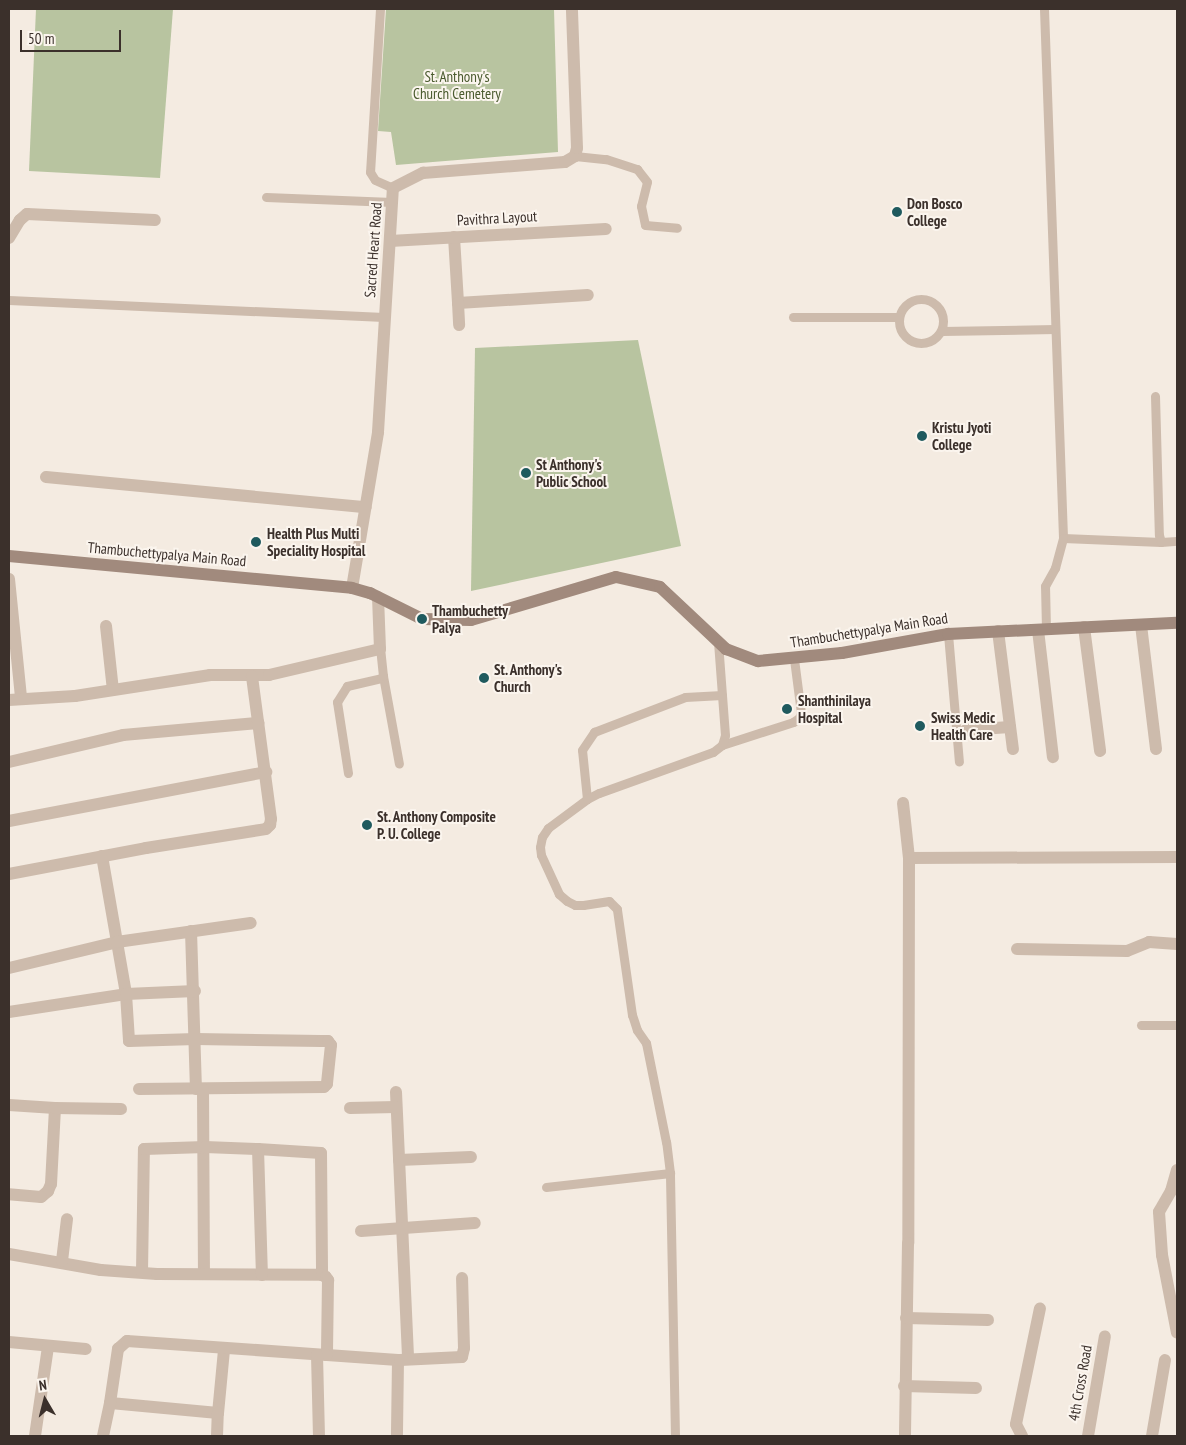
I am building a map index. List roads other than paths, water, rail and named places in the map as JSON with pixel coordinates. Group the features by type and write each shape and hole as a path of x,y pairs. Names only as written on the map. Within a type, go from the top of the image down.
{"main road":[{"name":"Thambuchettypalya Main Road","path":"9,556 352,588 378,597 422,619 471,620 616,577 660,587 726,649 758,661 842,653 948,634 1177,623"}],"street":[{"path":"572,9 577,148 575,156"},
{"name":"Sacred Heart Road","path":"352,588 378,432 393,188 422,173 565,162 575,156"},
{"path":"9,238 20,220 27,214 155,220"},
{"name":"Pavithra Layout","path":"390,241 606,229"},
{"path":"454,237 459,324"},
{"path":"458,303 588,295"},
{"path":"46,477 366,507"},
{"path":"9,579 15,699 75,696 210,674 268,675 380,649 378,597"},
{"path":"1141,625 1156,749"},
{"path":"106,626 113,690"},
{"path":"1084,627 1100,750"},
{"path":"1042,629 1052,757"},
{"path":"998,631 1013,749"},
{"path":"9,874 102,856 266,829 270,825 271,819 252,676"},
{"path":"9,762 123,734 258,722"},
{"path":"966,730 1010,727"},
{"path":"9,821 266,772"},
{"path":"903,802 909,858 905,1436"},
{"path":"102,856 126,994 129,1042 196,1039 328,1041 331,1045 328,1084 324,1087 139,1089"},
{"path":"909,858 1177,857"},
{"path":"9,968 117,942 251,923"},
{"path":"191,931 199,1089 205,1147 204,1274"},
{"path":"1017,949 1127,951 1150,942 1177,944"},
{"path":"9,1012 126,994 195,991"},
{"path":"396,1092 403,1230 403,1360 397,1436"},
{"path":"9,1105 55,1108 121,1108"},
{"path":"350,1108 396,1107"},
{"path":"9,1194 41,1197 52,1184 55,1108"},
{"path":"142,1272 144,1149 205,1147 321,1153 322,1275"},
{"path":"258,1149 262,1275"},
{"path":"399,1160 471,1157"},
{"path":"1177,1170 1174,1190 1159,1212 1162,1255 1177,1333"},
{"path":"62,1261 67,1220"},
{"path":"361,1231 403,1230 475,1223"},
{"path":"9,1254 62,1261 101,1270 204,1274 322,1275 328,1280 318,1436"},
{"path":"103,1436 117,1353 120,1346 127,1341 224,1350 403,1360 462,1357 464,1348 462,1278"},
{"path":"1022,1436 1016,1424 1040,1308"},
{"path":"906,1318 988,1320"},
{"name":"4th Cross Road","path":"1088,1436 1105,1336"},
{"path":"9,1342 86,1349"},
{"path":"35,1436 48,1347"},
{"path":"217,1436 224,1350"},
{"path":"1152,1436 1165,1360"},
{"path":"904,1386 976,1388"},
{"path":"110,1403 218,1413"}],"lane":[{"path":"380,9 370,172 375,180 393,188"},
{"path":"1042,629 1045,586 1054,568 1063,538 1044,9"},
{"path":"575,156 606,159 637,169 647,182 641,206 645,225 677,228"},
{"path":"266,197 392,202"},
{"path":"9,300 384,317"},
{"path":"913,300 928,300 940,309 943,316 942,331 932,341 918,344 905,337 899,324 899,317 906,304 913,300"},
{"path":"793,318 899,317"},
{"path":"942,331 1055,329"},
{"path":"1155,396 1159,535 1161,542"},
{"path":"1063,538 1161,542 1177,540"},
{"path":"948,634 959,762"},
{"path":"718,642 725,735 722,745"},
{"path":"380,649 399,764"},
{"path":"675,1436 670,1173 666,1142 646,1043 636,1030 632,1015 617,909 610,901 575,905 559,894 541,856 542,837 548,828 599,792 713,752 722,745 793,722 799,718 801,713 794,659"},
{"path":"348,773 337,702 339,696 347,686 383,676"},
{"path":"587,799 582,750 594,732 685,697 722,695"},
{"path":"1141,1025 1177,1025"},
{"path":"546,1187 670,1173"}],"place":[{"name":"Don Bosco College","path":"897,212"},
{"name":"Kristu Jyoti College","path":"922,436"},
{"name":"St Anthony's Public School","path":"526,473"},
{"name":"Health Plus Multi Speciality Hospital","path":"256,542"},
{"name":"Thambuchetty Palya","path":"422,619"},
{"name":"St. Anthony's Church","path":"484,678"},
{"name":"Shanthinilaya Hospital","path":"787,709"},
{"name":"Swiss Medic Health Care","path":"920,726"},
{"name":"St. Anthony Composite P. U. College","path":"367,825"}],"park label":[{"name":"St. Anthony's Church Cemetery","path":"457,84"}]}
